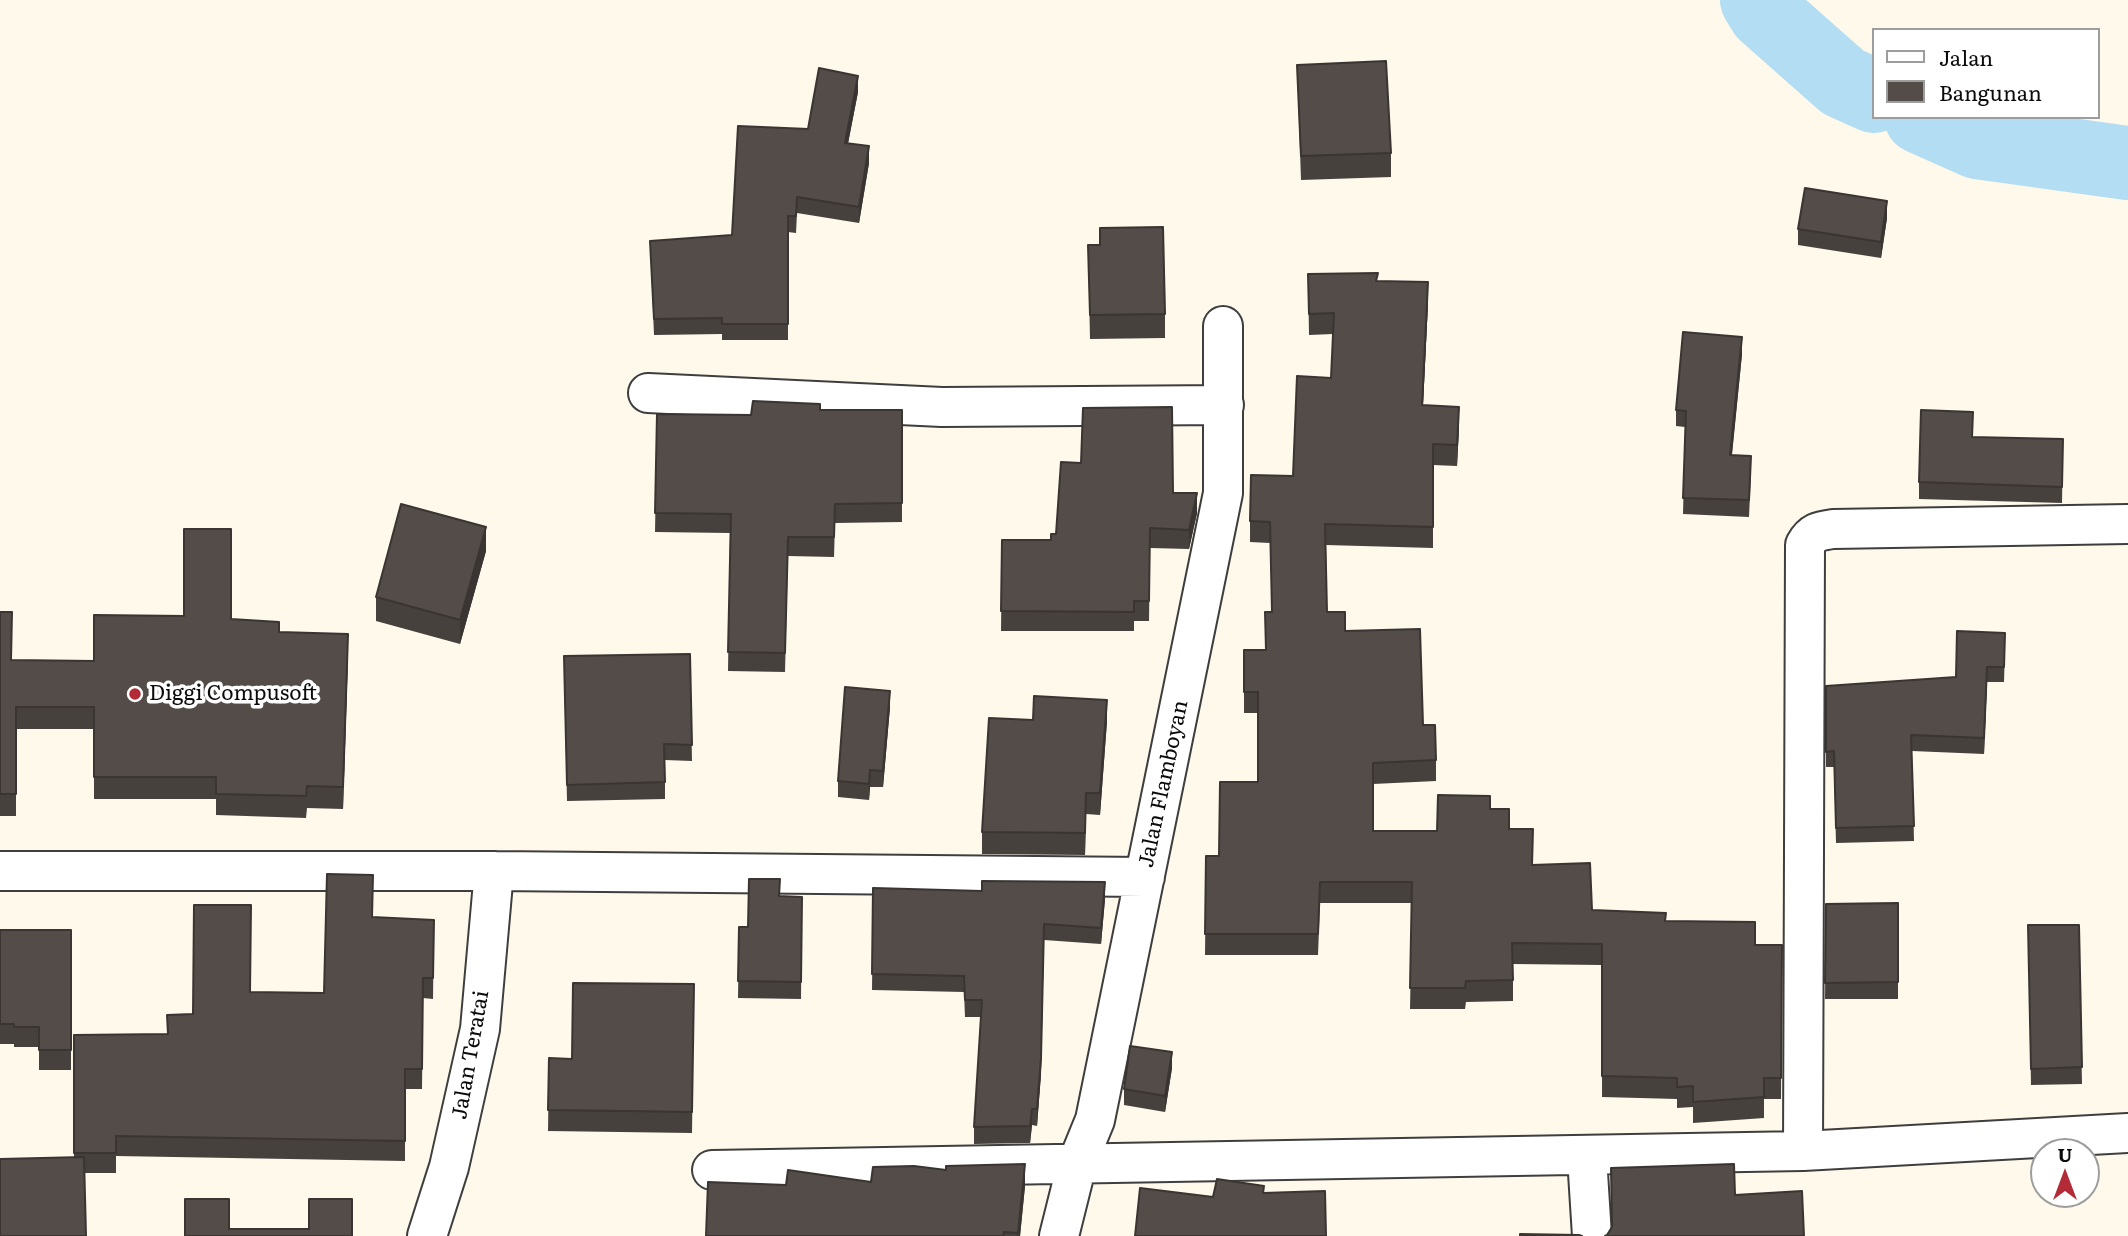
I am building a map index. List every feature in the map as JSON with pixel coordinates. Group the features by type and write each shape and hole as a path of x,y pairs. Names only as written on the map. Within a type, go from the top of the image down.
{"street":[{"name":"Jalan Flamboyan","path":"1059,1236 1077,1164 1095,1120 1223,493 1223,326"},
{"path":"648,393 942,407 1224,405"},
{"path":"1803,1151 1805,545 1810,536 1819,530 1833,529 2128,524"},
{"path":"0,871 494,871 1145,877"},
{"name":"Jalan Teratai","path":"427,1236 449,1167 480,1029 494,871"},
{"path":"712,1170 1587,1157 1803,1151 2128,1133"},
{"path":"1587,1157 1592,1236"}],"building":[{"path":"1386,61 1391,153 1301,156 1297,65"},
{"path":"819,68 858,76 845,143 869,146 859,207 797,197 796,216 788,216 788,324 722,324 722,318 654,319 650,241 732,235 738,126 808,129"},
{"path":"1805,188 1887,201 1881,242 1798,229"},
{"path":"1163,227 1165,314 1090,315 1088,245 1100,245 1100,228"},
{"path":"1378,273 1376,281 1428,282 1422,405 1459,407 1457,445 1433,444 1433,527 1325,524 1327,612 1345,612 1345,631 1420,629 1423,725 1435,725 1436,760 1373,763 1373,831 1437,831 1438,795 1490,796 1490,809 1509,809 1509,829 1533,829 1532,865 1590,863 1592,910 1666,913 1665,921 1755,922 1755,945 1782,945 1781,1078 1764,1078 1764,1097 1693,1102 1693,1086 1677,1087 1677,1078 1602,1076 1602,944 1512,943 1513,980 1466,981 1465,988 1410,988 1412,882 1320,882 1318,934 1205,934 1206,856 1219,856 1220,782 1258,782 1258,692 1244,692 1244,650 1266,650 1265,612 1272,612 1270,522 1250,521 1251,475 1293,476 1297,376 1331,378 1334,313 1309,314 1308,274"},
{"path":"1683,332 1742,337 1730,455 1751,456 1749,500 1683,498 1686,411 1676,410"},
{"path":"753,401 820,404 820,410 902,410 902,503 835,504 834,537 788,537 785,653 728,652 731,514 655,513 657,414 751,415"},
{"path":"1172,407 1173,493 1197,493 1189,530 1150,528 1149,601 1134,601 1134,612 1001,611 1002,540 1051,540 1051,534 1056,534 1061,462 1081,463 1083,408"},
{"path":"1921,410 1973,412 1972,437 2063,439 2062,487 1919,482"},
{"path":"401,504 486,527 460,620 376,597"},
{"path":"184,529 231,529 231,619 279,622 279,632 348,634 343,787 307,786 306,796 216,794 216,777 94,777 94,707 16,707 16,794 0,794 0,612 12,612 11,660 94,661 94,615 184,616"},
{"path":"1957,631 2005,633 2004,667 1987,667 1984,738 1911,735 1914,826 1836,828 1834,751 1826,752 1826,686 1956,677"},
{"path":"690,654 692,745 664,744 665,782 567,785 564,656"},
{"path":"845,687 890,691 883,771 870,770 869,784 838,781"},
{"path":"1034,696 1107,700 1100,793 1086,793 1085,833 982,832 989,718 1033,720"},
{"path":"327,874 373,875 372,917 434,920 433,978 423,978 422,1069 405,1069 405,1141 116,1136 116,1153 74,1153 74,1035 168,1034 167,1015 193,1014 194,905 251,905 250,992 324,993"},
{"path":"749,879 780,879 779,896 802,897 801,982 738,981 739,927 748,927"},
{"path":"982,881 1105,882 1101,928 1044,924 1041,1058 1037,1109 1032,1109 1030,1126 974,1127 982,1000 965,1000 964,976 872,974 873,888 982,891"},
{"path":"1898,903 1898,982 1825,983 1826,904"},
{"path":"2028,925 2079,925 2082,1067 2031,1069"},
{"path":"0,930 71,930 71,1050 39,1050 39,1027 0,1024"},
{"path":"573,983 694,984 692,1112 548,1110 549,1058 572,1059"},
{"path":"1130,1046 1172,1052 1165,1096 1124,1089"},
{"path":"84,1157 86,1236 0,1236 0,1159"},
{"path":"1025,1164 1018,1233 1004,1232 1003,1236 706,1236 708,1182 786,1185 788,1170 871,1182 873,1167 914,1166 946,1170 946,1166"},
{"path":"1734,1164 1735,1195 1802,1191 1804,1236 1605,1236 1612,1227 1611,1168"},
{"path":"1217,1179 1264,1186 1263,1193 1325,1191 1326,1236 1135,1236 1140,1188 1213,1197"},
{"path":"185,1199 229,1199 229,1229 309,1229 309,1199 352,1199 352,1236 185,1236"},
{"path":"1579,1235 1582,1236 1520,1236"}],"waterway":[{"path":"1757,0 1765,13 1843,82 1872,95"},
{"path":"1925,119 1977,142 2128,163"}],"place":[{"name":"Diggi Compusoft","path":"135,694"}]}
